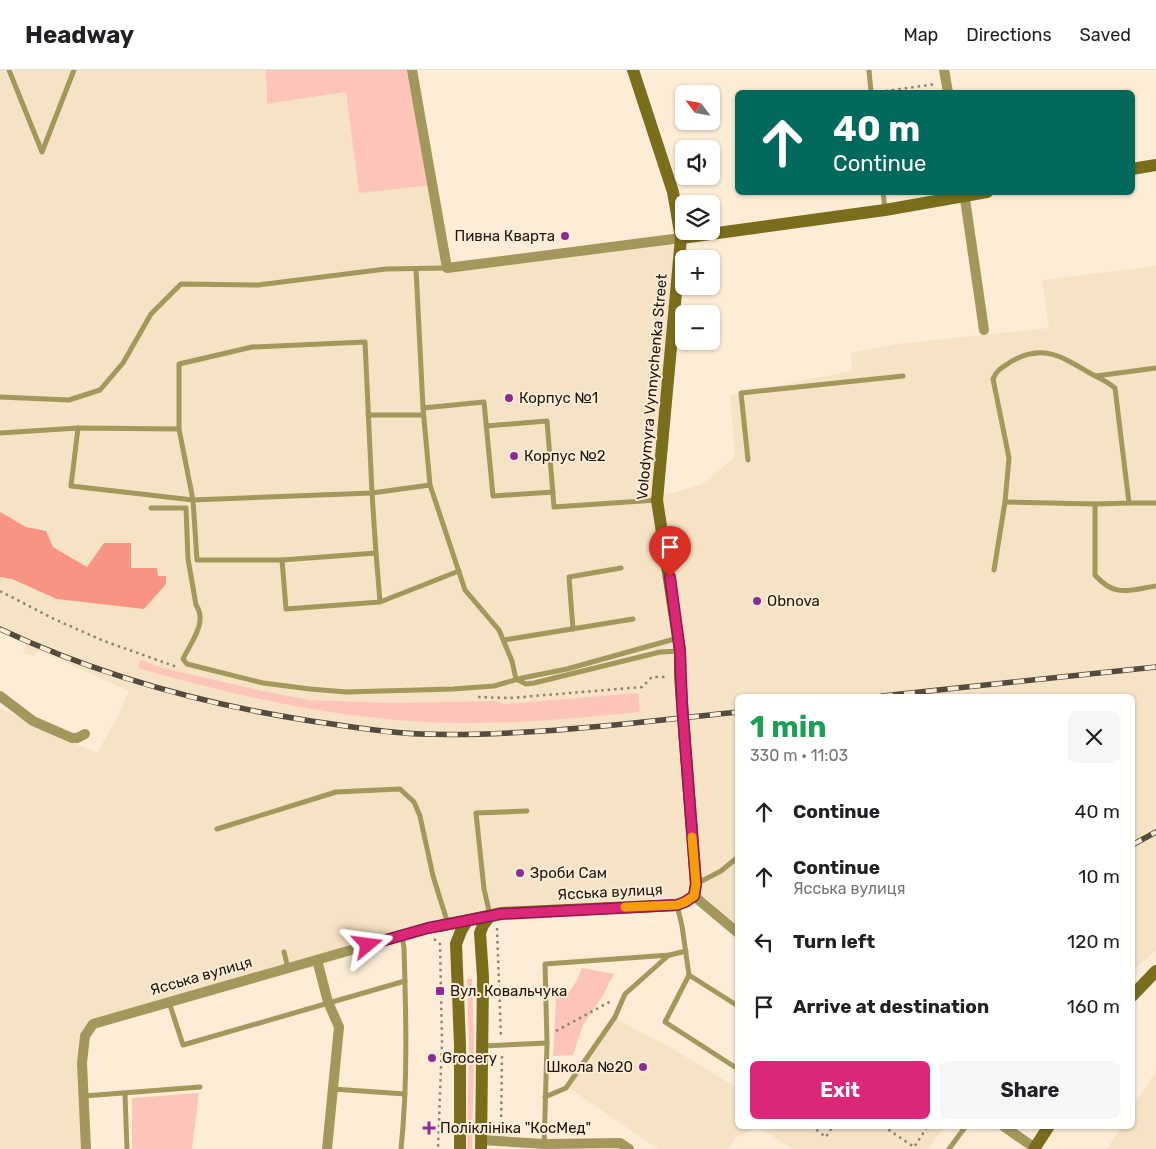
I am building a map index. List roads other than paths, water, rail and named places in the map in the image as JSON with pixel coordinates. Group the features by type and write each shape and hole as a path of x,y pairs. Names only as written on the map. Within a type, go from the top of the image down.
{"main road":[{"name":"Volodymyra Vynnychenka Street","path":"633,70 673,192 675,204"},
{"path":"1135,168 1156,165"},
{"path":"720,233 885,210 959,195"},
{"name":"Volodymyra Vynnychenka Street","path":"681,240 657,500 679,644 695,890"},
{"name":"Ясська вулиця","path":"444,926 496,915 677,905 685,902 695,890"},
{"path":"481,1144 483,977 480,933 483,924 496,915"},
{"path":"456,944 467,921"},
{"path":"444,926 452,935 456,944 460,1045 460,1149"},
{"path":"1135,993 1156,971"},
{"path":"1034,1149 1047,1129"}],"street":[{"path":"413,70 447,268 675,239"},
{"path":"944,70 947,87"},
{"path":"964,195 984,330"},
{"path":"0,696 33,721 72,738 77,738 84,734"},
{"path":"695,890 735,930"},
{"name":"Ясська вулиця","path":"86,1149 82,1063 85,1036 92,1024 402,935 444,926"},
{"path":"317,960 328,1002 339,1027 327,1149"},
{"path":"1008,1129 1034,1149"},
{"path":"481,1144 501,1141 546,1147 620,1143 629,1149"}],"lane":[{"path":"8,70 42,152 74,70"},
{"path":"869,70 871,90"},
{"path":"883,195 885,210"},
{"path":"416,268 423,415 430,485 465,590 499,630 512,660 516,680"},
{"path":"0,397 69,400 100,390 123,362 151,314 181,284 258,285 386,269 447,268"},
{"path":"376,553 282,560 197,560 194,500 179,429 179,364 252,346 365,342 372,494 380,602"},
{"path":"994,570 1005,502 1009,458 993,379 997,370 1017,359 1033,353 1047,352 1063,357 1108,382 1115,388 1129,503"},
{"path":"1096,376 1156,368"},
{"path":"748,460 741,393 903,376"},
{"path":"423,408 484,402 493,496 553,492"},
{"path":"368,415 423,415"},
{"path":"486,426 547,422 554,507 657,500"},
{"path":"78,428 71,486 194,500 372,494 430,485"},
{"path":"0,433 78,428 179,429"},
{"path":"1005,502 1156,503"},
{"path":"1095,504 1096,575 1105,586 1117,592 1156,586"},
{"path":"150,508 186,508 188,559 196,605 202,619 183,659 187,664 263,683 310,689 346,692 452,689 494,686 679,644"},
{"path":"282,560 286,609 380,602 459,571"},
{"path":"573,628 569,577 621,568"},
{"path":"504,640 633,619"},
{"path":"516,680 526,684 534,684 660,652 679,644"},
{"path":"217,829 336,792 400,789 414,802 420,816 444,926"},
{"path":"496,915 484,889 476,813 527,811"},
{"path":"695,890 735,859"},
{"path":"677,905 689,975 666,1022 735,1067"},
{"path":"401,1149 405,1094 406,1029 402,935"},
{"path":"546,1147 547,1043 545,964 670,955 686,951"},
{"path":"284,952 288,968"},
{"path":"545,1096 566,1088 615,1017 625,994 670,955"},
{"path":"689,975 735,1004"},
{"path":"169,1002 183,1045 405,981"},
{"path":"483,1046 547,1043"},
{"path":"84,1096 200,1087"},
{"path":"334,1088 405,1094"},
{"path":"125,1094 127,1149"},
{"path":"949,1149 964,1129"}],"railway":[{"path":"0,629 75,661 191,697 270,714 379,731 420,734 539,731 619,725 735,712"},
{"path":"901,694 1156,667"},
{"path":"1135,843 1156,832"}],"place":[{"name":"Пивна Кварта","path":"565,236"},
{"name":"Корпус №1","path":"509,398"},
{"name":"Корпус №2","path":"514,456"},
{"name":"Obnova","path":"757,601"},
{"name":"Зроби Сам","path":"520,873"},
{"name":"Вул. Ковальчука","path":"440,991"},
{"name":"Grocery","path":"432,1058"},
{"name":"Школа №20","path":"643,1067"},
{"name":"Поліклініка \"КосМед\"","path":"429,1128"}]}
